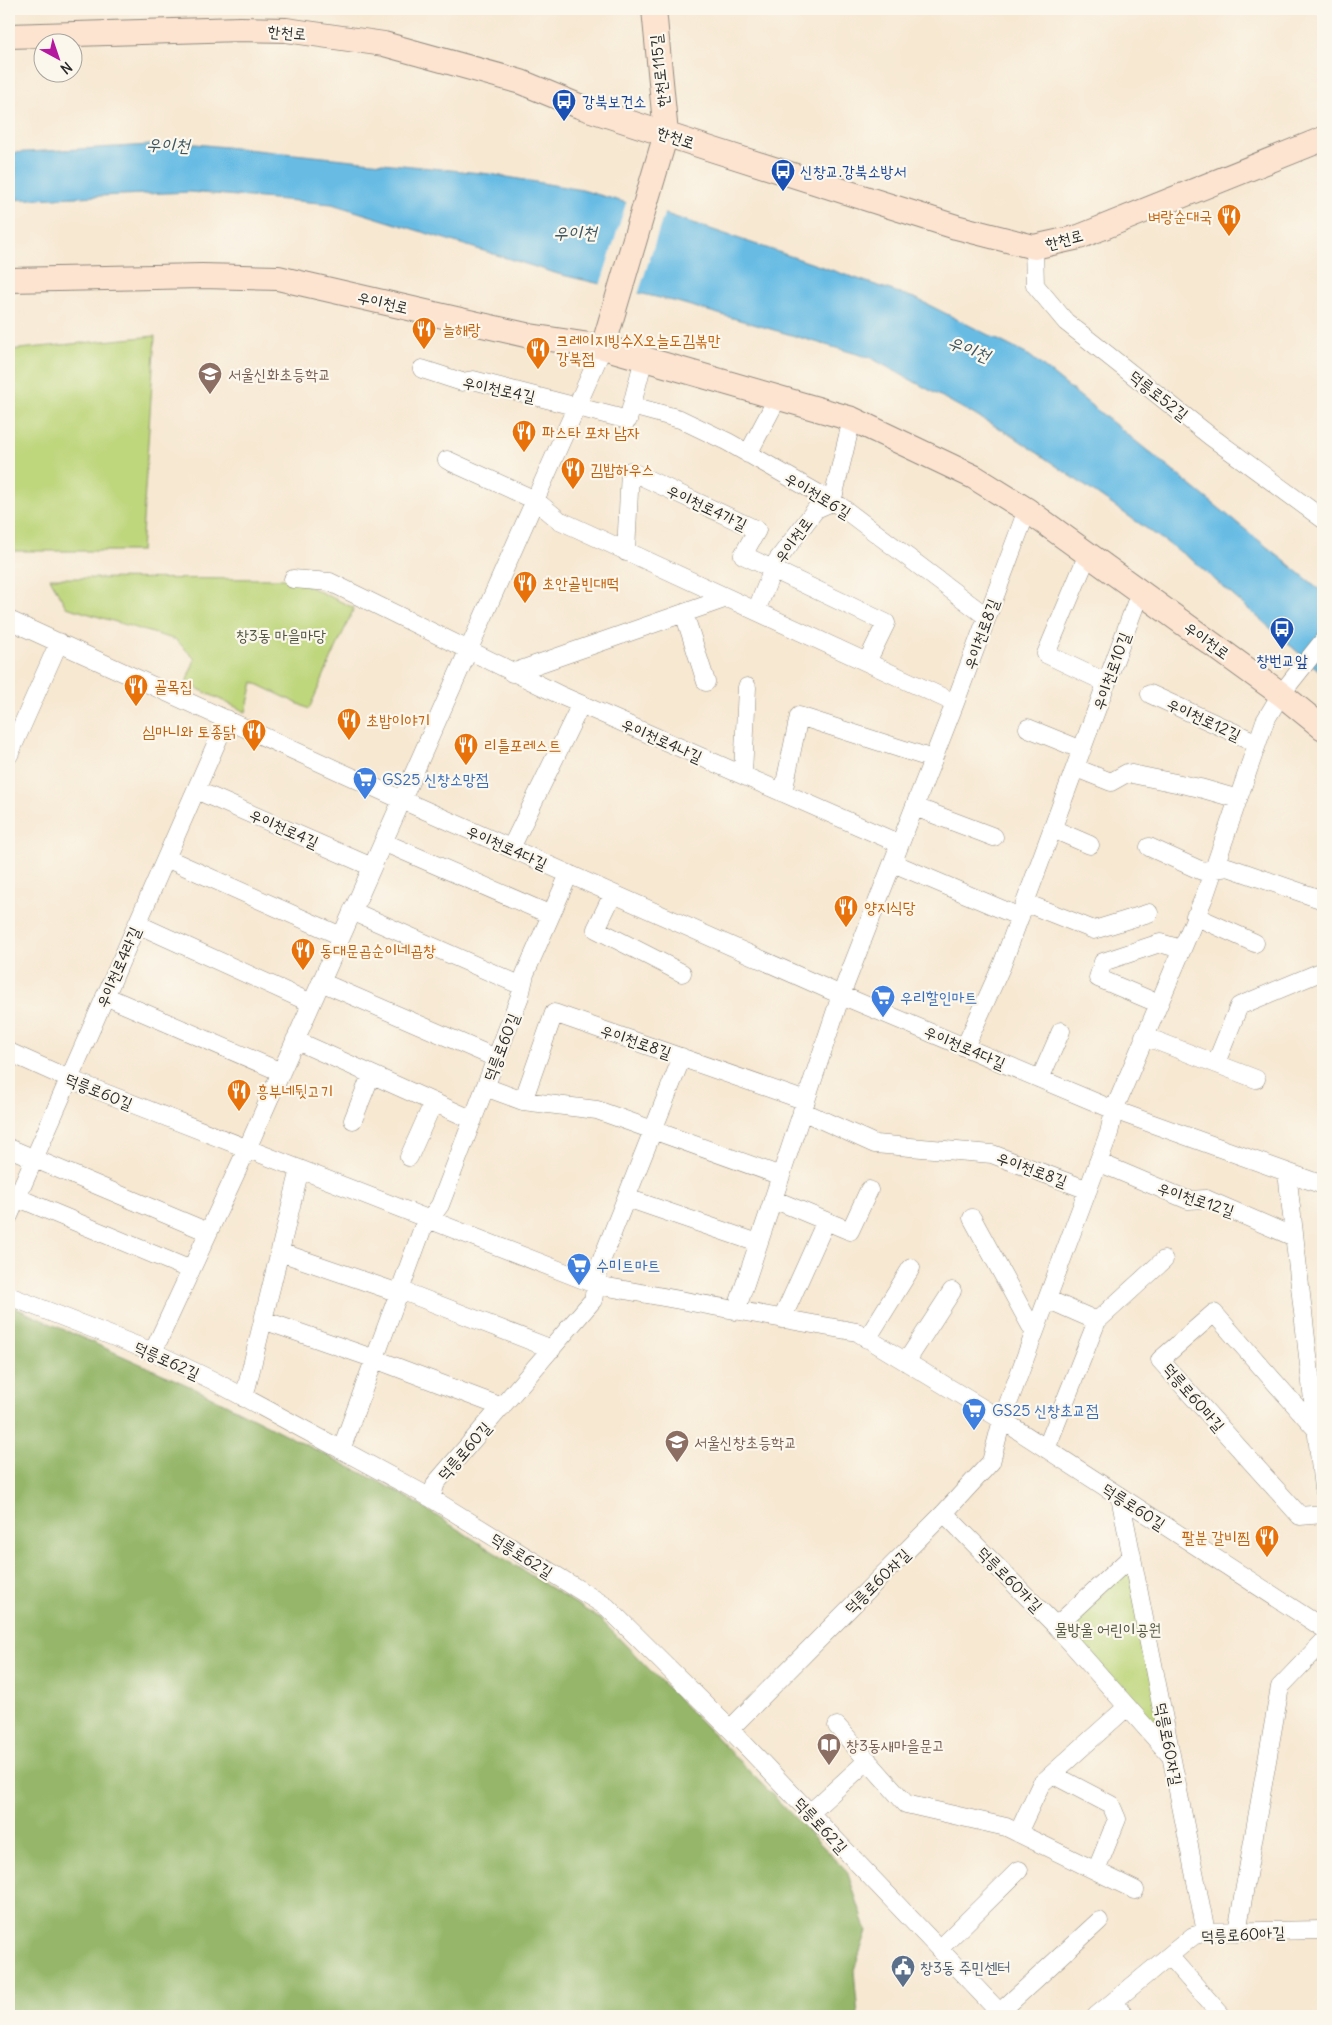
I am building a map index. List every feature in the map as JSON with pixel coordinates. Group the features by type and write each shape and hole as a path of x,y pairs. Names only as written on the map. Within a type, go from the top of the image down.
{"street":[{"name":"한천로115길","path":"654,9 666,134"},
{"name":"한천로","path":"9,36 221,29 307,32 384,44 521,82 579,106 666,134 956,227 1034,247 1079,237 1323,139"},
{"path":"153,1352 281,1072 603,347 666,134"},
{"name":"덕릉로52길","path":"1034,247 1035,285 1066,322 1210,436 1323,519"},
{"name":"우이천로","path":"9,280 202,276 278,278 530,336 603,347 852,419 974,477 1027,510 1281,694 1323,728"},
{"path":"630,413 644,358"},
{"name":"우이천로4길","path":"422,370 462,382 473,380 576,408 630,413"},
{"path":"748,454 778,397"},
{"name":"우이천로6길","path":"630,413 680,419 748,454 832,502 987,617"},
{"path":"832,502 852,419"},
{"path":"447,460 535,500 559,520 955,703"},
{"name":"우이천로4가길","path":"626,552 630,471 757,530 743,554 886,623 867,662"},
{"name":"우이천로","path":"756,611 776,562 816,509 832,502"},
{"name":"우이천로8길","path":"736,1311 841,995 955,703 1027,510"},
{"path":"1088,554 1046,654 1107,683"},
{"path":"294,579 330,582 468,651"},
{"name":"우이천로10길","path":"966,1047 1002,965 1140,592"},
{"path":"512,673 727,598"},
{"path":"684,613 706,682"},
{"path":"9,620 402,800"},
{"name":"우이천로12길","path":"1002,1420 1109,1133 1114,1110 1213,871 1265,721 1281,694 1323,641"},
{"path":"9,755 59,642"},
{"name":"우이천로4나길","path":"468,651 581,704 900,844"},
{"path":"743,775 747,687"},
{"name":"우이천로12길","path":"1150,694 1258,743"},
{"path":"511,848 581,704"},
{"path":"783,793 799,716 933,759"},
{"name":"우이천로4라길","path":"9,1216 13,1196 34,1158 227,719"},
{"path":"1028,728 1082,750"},
{"path":"1076,768 1110,782 1127,773 1200,788 1238,799"},
{"name":"우이천로4길","path":"196,790 372,867"},
{"name":"우이천로4다길","path":"402,800 841,995 1114,1110 1323,1185"},
{"path":"915,806 994,837"},
{"path":"1053,829 1090,845"},
{"path":"383,842 551,915"},
{"path":"1149,847 1202,871 1213,871 1228,867 1323,900"},
{"path":"166,858 341,936"},
{"path":"893,863 1023,910 1094,930 1149,913"},
{"name":"덕릉로60길","path":"341,1450 422,1230 440,1205 496,1058 525,974 569,874"},
{"path":"613,894 596,929 682,974"},
{"path":"352,911 522,986"},
{"path":"1195,916 1255,943"},
{"path":"137,924 311,1003"},
{"path":"1157,1003 1098,978 1103,962 1160,944 1181,950"},
{"path":"1216,1063 1239,1006 1323,971"},
{"path":"320,982 496,1058"},
{"path":"105,996 281,1072"},
{"name":"우이천로8길","path":"524,1102 554,1013 682,1057 804,1106 875,1144 992,1154 1088,1190"},
{"path":"1040,1079 1061,1031"},
{"path":"1144,1036 1256,1079"},
{"path":"295,1040 472,1120"},
{"name":"덕릉로60길","path":"9,1052 69,1079 246,1149 430,1218 597,1285 857,1332 1002,1420 1323,1628"},
{"name":"덕릉로60길","path":"431,1498 436,1483 594,1300 600,1264 654,1132 682,1057"},
{"path":"353,1120 371,1075"},
{"path":"485,1087 524,1102 596,1110 781,1176"},
{"path":"409,1157 433,1103"},
{"path":"9,1148 208,1232"},
{"name":"우이천로12길","path":"1098,1162 1188,1200 1206,1199 1294,1237"},
{"path":"244,1398 300,1169"},
{"path":"1287,1172 1323,1481"},
{"path":"773,1199 850,1231 869,1190"},
{"path":"13,1196 191,1270"},
{"path":"627,1198 758,1244"},
{"path":"972,1218 1034,1332"},
{"path":"782,1319 826,1221"},
{"path":"280,1252 408,1294 552,1349"},
{"path":"1046,1450 1097,1321 1164,1260"},
{"path":"868,1339 911,1268"},
{"path":"906,1362 952,1291"},
{"name":"덕릉로62길","path":"9,1296 153,1352 244,1398 431,1498 606,1607 730,1729 1001,2014 1099,1921"},
{"path":"1047,1299 1097,1321"},
{"name":"덕릉로60마길","path":"1316,1429 1214,1314 1160,1360 1300,1516 1323,1514"},
{"name":"덕릉로60길","path":"262,1320 502,1406"},
{"name":"덕릉로60차길","path":"730,1729 944,1513 991,1462 1002,1420"},
{"name":"덕릉로60자길","path":"1120,1497 1206,1932"},
{"name":"덕릉로60카길","path":"944,1513 1056,1626 1172,1757"},
{"path":"1056,1626 1132,1556"},
{"path":"1237,1932 1280,1688 1323,1642"},
{"path":"1018,1833 1041,1784 1127,1707"},
{"path":"837,1726 906,1804 1006,1827 1135,1890"},
{"path":"810,1813 868,1760"},
{"path":"1052,1774 1111,1805 1117,1819 1096,1872"},
{"path":"939,1949 1020,1870"},
{"name":"덕릉로60아길","path":"1096,2016 1193,1936 1206,1932 1323,1930"},
{"path":"1169,1956 1222,2016"},
{"path":"1113,2002 1126,2016"}],"green space":[{"path":"155,336 141,551 9,551 9,350"},
{"name":"창3동 마을마당","path":"50,578 293,579 354,608 309,709 253,682 246,712 186,683 195,659 176,640 66,607"},
{"path":"9,1305 194,1388 397,1491 600,1619 847,1871 867,1931 854,1970 858,2016 9,2016"},
{"name":"물방울 어린이공원","path":"1130,1561 1167,1748 1060,1626"}],"water":[{"name":"우이천","path":"186,143 490,174 582,190 669,215 917,299 1030,356 1323,592 1323,674 1192,560 1013,436 871,358 677,302 558,274 332,204 190,192 9,200 9,153"}],"pier":[{"path":"627,200 665,211 638,295 600,286"}],"place":[{"name":"강북보건소","path":"564,122"},
{"name":"신창교.강북소방서","path":"783,192"},
{"name":"벼랑순대국","path":"1229,237"},
{"name":"늘해랑","path":"424,350"},
{"name":"크레이지빙수X오늘도김볶만 강북점","path":"538,370"},
{"name":"서울신화초등학교","path":"210,395"},
{"name":"파스타 포차 남자","path":"524,453"},
{"name":"김밥하우스","path":"573,490"},
{"name":"초안골빈대떡","path":"525,604"},
{"name":"창번교앞","path":"1282,650"},
{"name":"골목집","path":"136,707"},
{"name":"초밥이야기","path":"349,741"},
{"name":"심마니와 토종닭","path":"254,752"},
{"name":"리틀포레스트","path":"466,766"},
{"name":"GS25 신창소망점","path":"365,800"},
{"name":"양지식당","path":"846,928"},
{"name":"동대문곱순이네곱창","path":"303,971"},
{"name":"우리할인마트","path":"883,1018"},
{"name":"흥부네뒷고기","path":"239,1112"},
{"name":"수미트마트","path":"579,1286"},
{"name":"GS25 신창초교점","path":"974,1431"},
{"name":"서울신창초등학교","path":"677,1463"},
{"name":"팔분 갈비찜","path":"1267,1558"},
{"name":"창3동새마을문고","path":"829,1766"},
{"name":"창3동 주민센터","path":"903,1988"}]}
